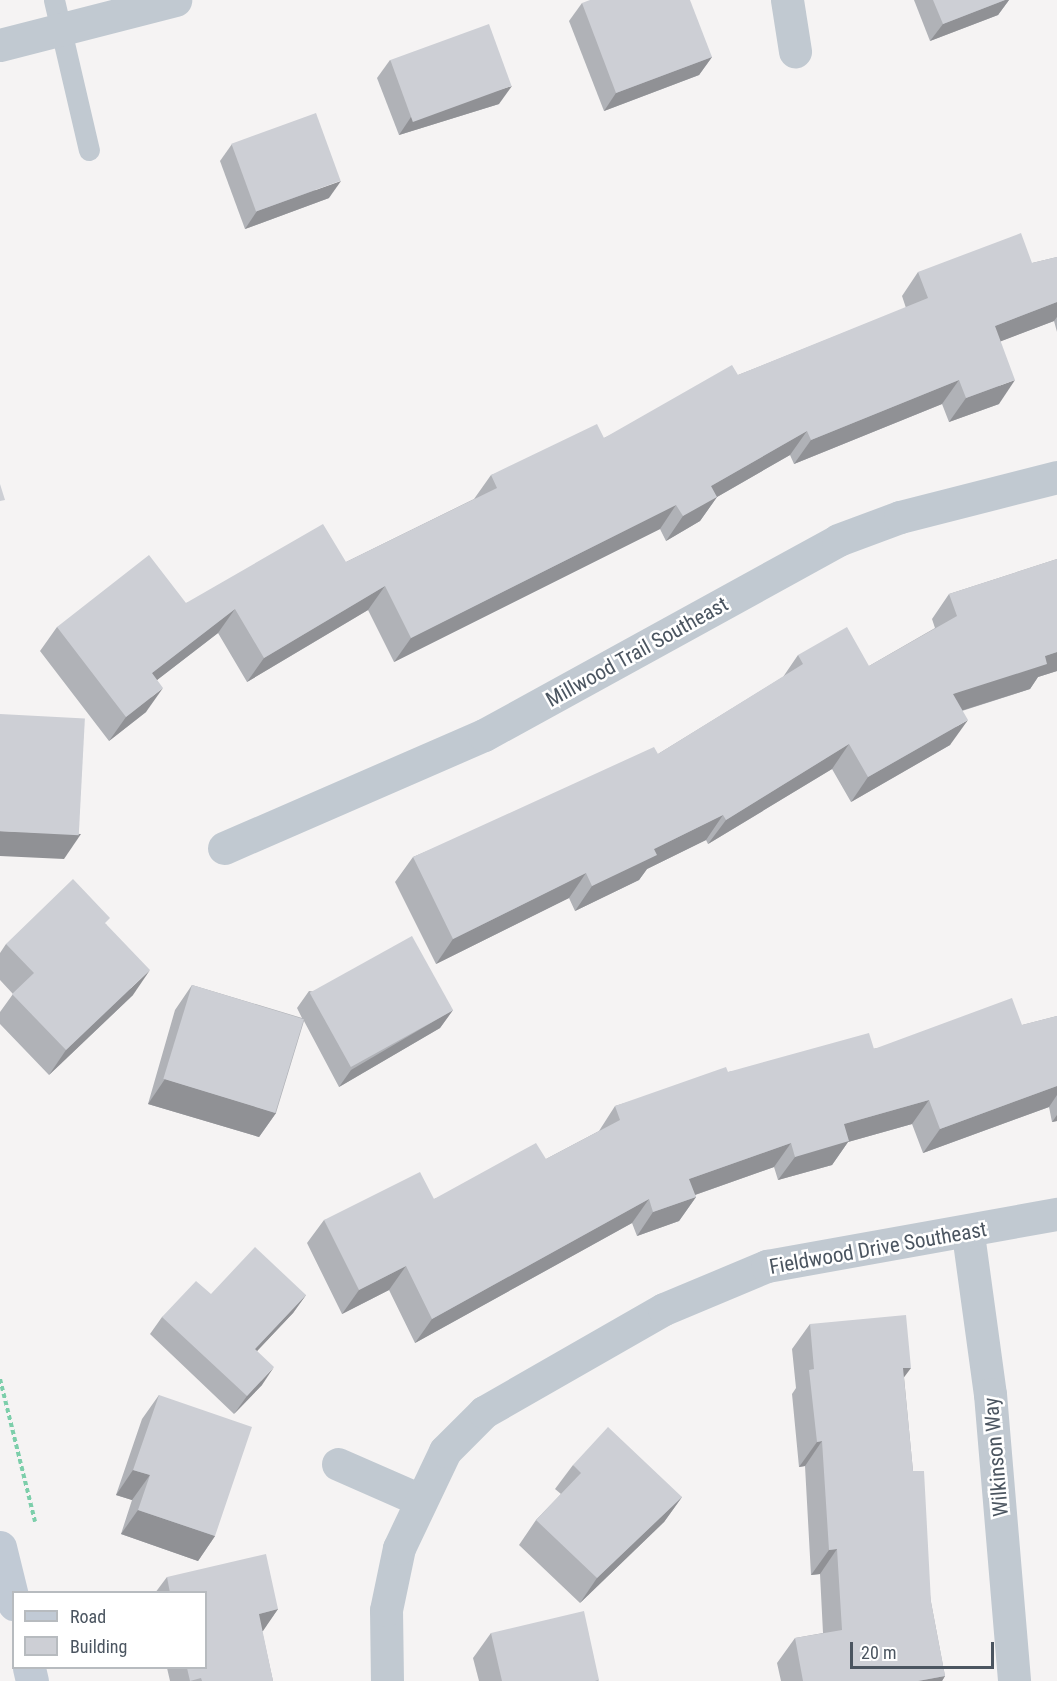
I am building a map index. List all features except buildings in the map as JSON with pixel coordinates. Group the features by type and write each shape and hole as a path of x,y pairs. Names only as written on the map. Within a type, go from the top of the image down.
{"main road":[{"path":"0,1547 12,1596"}],"street":[{"path":"0,45 57,15 175,0"},
{"path":"787,0 795,51"},
{"name":"Millwood Trail Southeast","path":"224,848 484,735 838,540 900,517 1057,477"},
{"name":"Fieldwood Drive Southeast","path":"420,1500 445,1451 484,1412 664,1309 767,1266 968,1234 1057,1214"},
{"name":"Wilkinson Way","path":"968,1234 990,1394 1014,1681"},
{"path":"338,1464 420,1500 399,1548 386,1611 387,1681"}],"lane":[{"path":"57,15 89,150"}],"path":[{"path":"0,1379 38,1534"}]}
